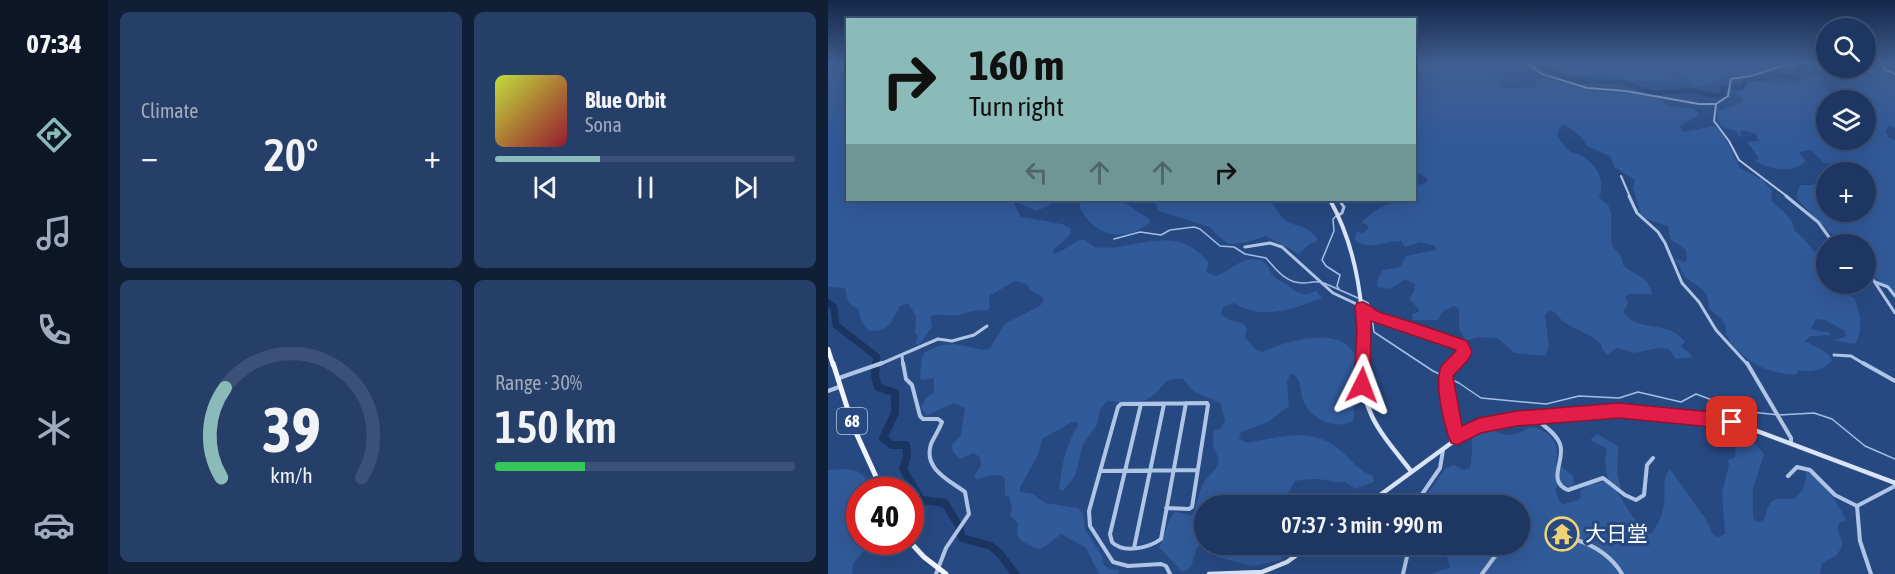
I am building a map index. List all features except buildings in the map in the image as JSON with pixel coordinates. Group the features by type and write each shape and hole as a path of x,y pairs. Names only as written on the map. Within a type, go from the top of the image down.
{"main road":[{"name":"68","path":"828,349 853,426 876,477"},
{"path":"922,555 938,572 946,574"}],"street":[{"path":"1616,90 1694,103 1716,104 1728,96 1729,90"},
{"path":"1716,104 1714,121 1730,141 1739,160 1770,182 1818,222 1827,234"},
{"path":"1621,176 1637,213 1658,232 1682,283 1700,302 1716,330 1748,364 1791,438 1791,443"},
{"path":"1330,201 1337,216 1362,305 1364,331 1362,385 1366,405 1376,426 1412,471"},
{"path":"1337,216 1344,207 1340,201"},
{"path":"1245,248 1270,243 1282,247 1325,287 1362,305 1373,315 1458,343 1464,352 1449,368 1446,378 1450,414 1457,437"},
{"path":"1876,282 1884,284 1895,296"},
{"path":"1876,284 1895,314"},
{"path":"839,378 902,356 938,339 952,340 974,335 987,326"},
{"path":"1834,355 1851,356 1895,381"},
{"path":"902,356 906,379 912,385 920,416 923,420 938,419 942,422 931,446 930,456 936,471 965,492 969,514 942,556 938,572"},
{"path":"828,391 841,386"},
{"path":"1141,404 1110,541 1120,548 1134,548 1161,539 1186,403"},
{"path":"1166,508 1189,509 1192,507 1208,405 1207,403 1121,404 1118,407 1100,471 1089,518 1090,526 1109,559 1128,566 1161,564 1170,574"},
{"path":"1134,548 1164,404"},
{"path":"1380,495 1457,437 1479,426 1534,416 1619,410 1732,422 1895,485"},
{"path":"1534,416 1556,435 1560,456 1556,473 1563,489 1568,490 1603,478 1611,482 1621,494 1636,500 1644,495 1647,465 1653,458"},
{"path":"1422,495 1440,468 1443,458 1442,448"},
{"path":"1788,476 1797,467 1809,469 1820,477 1833,495 1857,506"},
{"path":"1100,471 1197,470"},
{"path":"1857,506 1895,485"},
{"path":"1857,506 1861,547 1871,574"},
{"path":"1574,544 1577,540 1585,542 1615,564 1622,574"},
{"path":"1209,574 1272,572 1297,555"},
{"path":"1403,574 1407,555"},
{"path":"1482,574 1496,555"}],"shaded area":[{"path":"828,90 846,90 846,201 1055,201 1036,211 1017,202 1014,204 1021,217 1062,224 1070,228 1071,234 1053,250 1054,254 1083,239 1096,248 1116,248 1167,240 1188,246 1199,253 1209,263 1206,272 1216,276 1242,262 1253,259 1266,264 1274,277 1297,292 1307,294 1316,291 1322,298 1289,309 1256,311 1234,303 1223,307 1221,314 1230,320 1244,324 1247,330 1245,337 1255,349 1262,352 1303,339 1332,339 1344,343 1353,352 1358,366 1352,394 1353,421 1338,424 1323,421 1316,416 1305,404 1298,381 1295,375 1291,374 1287,380 1289,406 1268,422 1241,432 1239,439 1247,443 1295,435 1319,438 1340,450 1359,468 1373,476 1374,482 1356,489 1345,482 1315,479 1295,481 1288,493 1289,495 1199,495 1219,461 1213,444 1214,431 1221,428 1225,420 1220,403 1193,391 1183,379 1176,378 1166,382 1156,393 1145,400 1107,401 1100,410 1097,425 1083,444 1075,476 1063,491 1059,489 1063,464 1067,448 1078,426 1077,422 1072,422 1042,439 1038,455 1020,487 1020,492 1033,494 1045,503 1078,508 1083,514 1085,529 1102,556 1104,565 1109,569 1119,570 1118,574 1099,574 1086,548 1061,534 1038,549 1021,541 1017,534 1018,524 1010,515 1012,507 1009,497 1005,495 1003,476 993,475 977,479 974,476 981,466 980,457 973,453 960,459 953,452 952,445 961,435 965,408 954,403 927,415 921,408 926,398 934,392 934,378 922,380 920,377 925,352 941,345 955,344 983,350 990,348 1005,324 1041,305 1044,298 1030,290 1027,284 1015,281 989,296 990,308 986,311 930,316 932,327 919,345 915,343 918,337 915,333 916,316 908,303 900,306 886,328 869,331 862,321 859,309 852,306 849,301 845,288 828,287"},
{"path":"1416,90 1585,90 1651,96 1667,105 1690,108 1698,112 1698,116 1681,125 1683,132 1714,126 1720,130 1740,168 1763,180 1772,191 1771,200 1789,217 1794,230 1816,253 1816,294 1846,294 1854,298 1860,321 1858,339 1855,344 1832,340 1846,337 1845,331 1825,320 1816,319 1811,329 1830,333 1830,335 1811,336 1804,341 1829,355 1832,361 1824,367 1813,371 1799,370 1795,375 1784,374 1765,369 1749,360 1728,338 1725,325 1709,308 1708,298 1703,290 1685,277 1675,258 1684,262 1687,260 1686,250 1670,239 1668,226 1641,215 1633,188 1635,180 1614,167 1611,157 1587,146 1580,136 1564,124 1561,125 1558,138 1570,152 1590,162 1599,175 1601,189 1599,197 1610,210 1613,247 1621,256 1623,265 1645,280 1651,288 1652,294 1629,294 1625,297 1628,303 1623,312 1638,323 1670,330 1678,335 1685,342 1681,346 1693,357 1676,359 1669,349 1659,348 1634,353 1617,348 1607,355 1601,344 1564,322 1549,310 1545,316 1549,346 1545,356 1515,353 1497,338 1477,337 1465,341 1459,328 1459,309 1454,306 1443,311 1438,320 1413,320 1412,314 1419,312 1419,309 1409,299 1415,284 1405,279 1390,289 1377,287 1378,278 1383,270 1400,267 1406,256 1436,250 1435,246 1420,242 1405,247 1401,241 1365,245 1354,239 1357,232 1363,233 1369,228 1365,223 1361,224 1372,213 1399,201 1416,201 1416,187 1428,181 1416,172"},
{"path":"1744,90 1828,90 1816,90 1816,150 1876,150 1876,90 1837,90 1895,90 1895,128 1890,126 1885,130 1888,137 1895,140 1895,293 1876,278 1876,234 1831,234 1819,222 1876,222 1876,162 1823,162 1811,150 1799,152 1805,161 1794,168 1780,169 1765,166 1754,160 1759,159 1747,142 1759,141 1755,133 1740,130 1742,139 1735,130 1723,127 1718,120 1717,111 1740,104 1743,99 1734,92"},
{"path":"1816,183 1816,218 1797,199 1800,185"},
{"path":"1080,201 1122,201 1149,219 1149,223 1134,232 1110,234 1095,227 1089,221 1080,209"},
{"path":"1148,201 1270,201 1284,219 1291,224 1303,227 1317,238 1316,242 1311,243 1298,254 1266,236 1244,243 1229,244 1210,227 1158,211 1156,204"},
{"path":"1530,427 1537,428 1548,434 1555,443 1556,462 1573,476 1574,483 1570,487 1561,483 1555,489 1559,501 1563,504 1579,500 1580,491 1586,487 1608,482 1605,459 1607,449 1590,440 1597,434 1618,446 1617,471 1621,486 1617,492 1636,521 1646,531 1651,534 1663,511 1665,481 1670,469 1705,518 1713,535 1718,537 1725,534 1722,493 1728,460 1735,457 1736,441 1749,440 1764,454 1753,488 1753,518 1757,522 1764,520 1770,503 1776,499 1794,499 1804,487 1806,471 1823,485 1843,515 1846,521 1840,522 1837,528 1843,544 1837,555 1822,563 1820,574 1431,574 1450,567 1446,555 1530,555 1530,495 1427,495 1445,469 1454,465 1463,470 1470,468 1473,433 1492,429 1501,434 1511,435"},
{"path":"828,470 857,471 865,477 846,477 846,555 860,555 853,564 852,574 828,574"},
{"path":"1194,510 1195,555 1191,567 1182,572 1159,547 1175,512 1192,515"},
{"path":"1216,555 1265,555 1265,557 1269,557 1283,555 1282,560 1252,566"}],"waterway":[{"path":"1644,90 1653,93 1693,90 1711,95 1723,95 1722,90"},
{"path":"1336,216 1333,219 1334,231 1322,260 1326,266 1340,275 1337,286 1339,289"},
{"path":"1114,239 1140,232 1161,235 1170,230 1194,227 1200,229 1220,246 1234,247 1245,254 1266,258 1282,275 1292,281 1319,282"},
{"path":"1324,283 1358,298"},
{"path":"1362,300 1368,303 1372,312"},
{"path":"828,303 834,307 836,325 877,357 876,365"},
{"path":"1372,317 1374,332 1433,371 1459,383 1481,398 1546,404 1579,396 1619,398 1638,392 1681,402 1696,394 1742,411 1779,415 1814,413 1832,419 1865,446 1895,459"},
{"path":"876,363 875,376 878,387 895,393 895,413 883,438 892,445 906,445 907,456 903,469 921,500 945,503 959,526 962,538 991,546 1015,574"}],"place":[{"name":"大日堂","path":"1562,534"}],"route":[{"path":"1362,385 1364,331 1362,307 1378,319 1390,320 1397,325 1458,343 1464,349 1463,355 1447,370 1446,376 1450,414 1457,437 1479,426 1516,418 1619,410 1732,422"}]}
